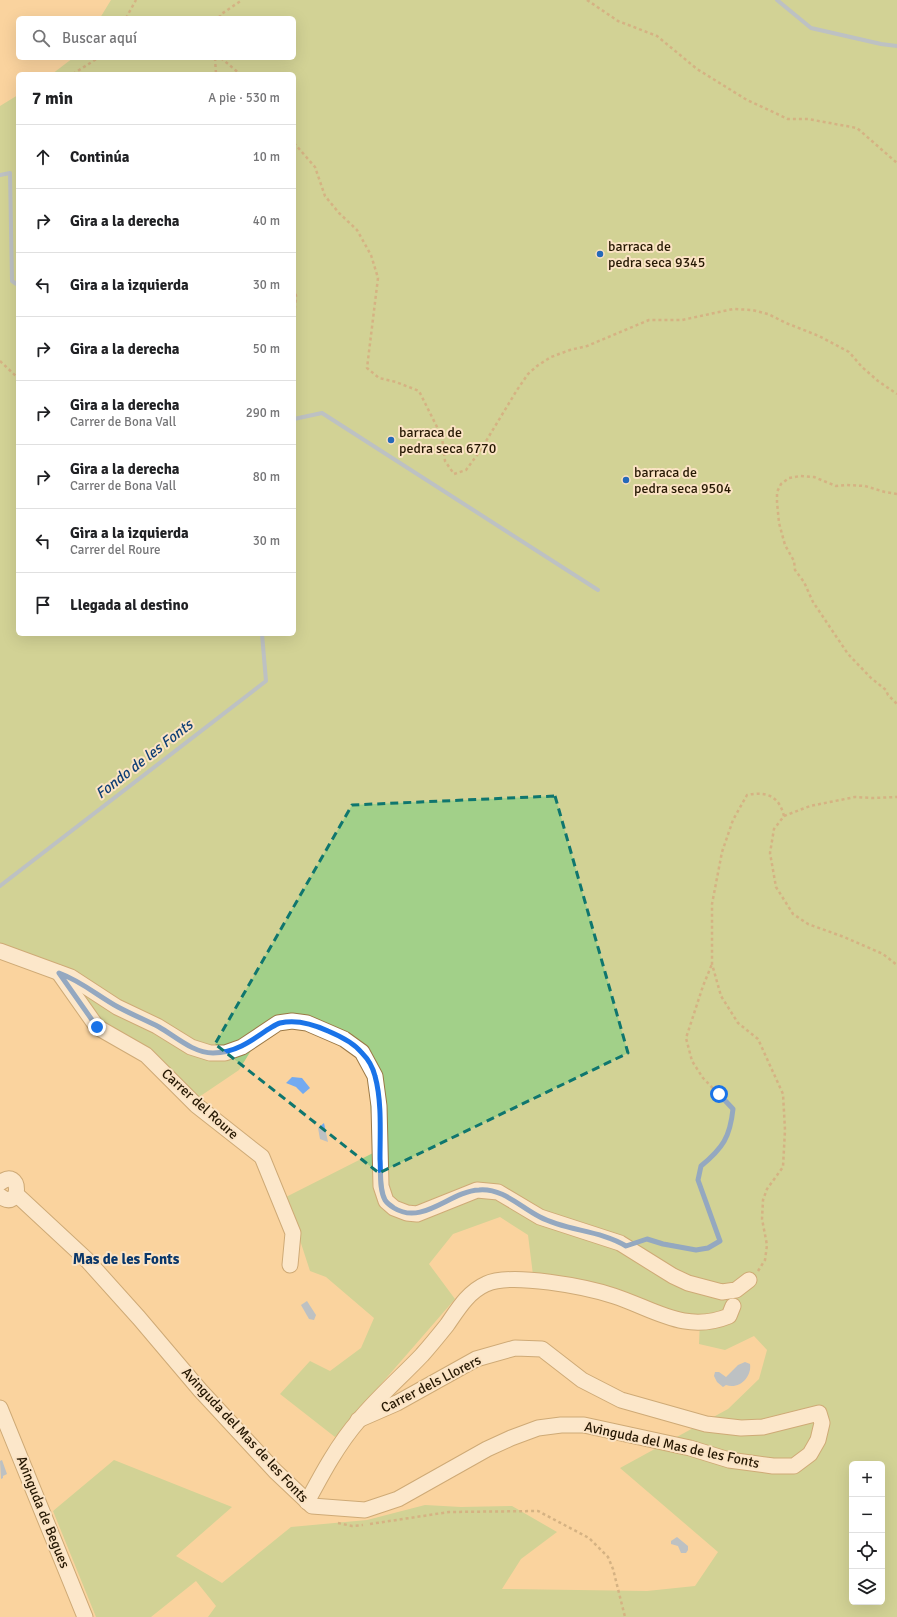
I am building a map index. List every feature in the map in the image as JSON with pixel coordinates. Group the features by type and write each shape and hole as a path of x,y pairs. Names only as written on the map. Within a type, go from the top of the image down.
{"street":[{"path":"0,951 71,977 117,1007 157,1026 191,1047 210,1053 225,1053 242,1046 278,1023 292,1021 307,1023 344,1039 362,1052 375,1076 379,1106 381,1186 386,1201 394,1208 407,1213 417,1214 477,1190 498,1192 550,1222 606,1238 626,1246 688,1284 722,1292 736,1290 749,1280"},
{"name":"Carrer del Roure","path":"59,973 97,1027 146,1055 196,1105 262,1157 293,1233 290,1265"},
{"name":"Avinguda del Mas de les Fonts","path":"1,1180 9,1179 15,1183 17,1187 16,1194 86,1259 139,1318 200,1390 275,1471 312,1506 364,1510 398,1499 488,1449 511,1438 538,1428 561,1425 584,1425 690,1448 729,1460 773,1466 794,1466 810,1454 818,1440 822,1422 819,1413"},
{"path":"0,1196 8,1199 13,1198 16,1194"},
{"name":"Carrer dels Llorers","path":"307,1502 342,1443 358,1420 422,1355 472,1293 487,1284 502,1280 524,1280 565,1284 596,1290 622,1299 651,1312 696,1322 716,1321 729,1316 733,1306"},
{"name":"Carrer dels Llorers","path":"358,1420 397,1403 476,1359 515,1348 542,1349 582,1380 621,1400 706,1424 741,1428 763,1427 819,1413"},
{"name":"Avinguda de Begues","path":"0,1408 85,1617"}],"path":[{"path":"127,16 136,0"},
{"path":"220,16 242,0"},
{"path":"587,0 618,21 657,36 697,68 747,100 788,119 808,119 857,128 897,163"},
{"path":"76,72 95,60"},
{"path":"215,60 216,72"},
{"path":"223,60 238,72"},
{"path":"296,145 315,167 325,196 339,214 357,230 371,255 378,278 366,368 379,378 396,382 419,391 442,437 445,461 454,474 466,470 480,451 528,374 538,366 551,357 570,350 588,346 650,320 682,320 733,309 752,310 768,314 819,336 849,352 872,376 897,394"},
{"path":"0,361 16,376"},
{"path":"897,494 865,486 847,484 836,486 814,477 800,476 789,478 781,484 777,492 779,523 785,545 794,561 795,570 804,582 813,602 848,654 871,678 886,690 888,695 897,704"},
{"path":"749,1280 759,1270 765,1260 767,1245 762,1219 763,1200 767,1189 783,1167 785,1130 783,1094 758,1039 738,1023 721,996 712,964 712,904 722,852 733,820 747,795 759,792 770,795 782,807 784,816"},
{"path":"897,797 855,797 810,806 784,816 774,829 770,853 776,887 793,914 808,924 844,937 883,954 897,965"},
{"path":"626,1246 647,1239 663,1244 696,1250 708,1248 720,1241 698,1180 701,1166 714,1155 726,1140 731,1126 733,1109 703,1078 692,1061 686,1038 712,964"},
{"path":"332,1522 352,1526 449,1512 538,1511 589,1538 608,1557 613,1569 625,1617"}],"highlighted area":[{"path":"555,796 628,1053 379,1173 215,1044 352,805"}],"green space":[{"path":"111,0 897,0 897,1617 208,1617 216,1606 196,1581 151,1617 96,1617 53,1511 114,1460 232,1507 176,1556 222,1583 291,1527 367,1520 425,1505 461,1507 512,1506 557,1532 521,1559 502,1589 647,1591 695,1586 718,1552 620,1468 728,1409 759,1379 767,1350 754,1336 725,1350 699,1344 700,1319 533,1275 528,1235 500,1217 453,1234 429,1264 455,1299 335,1437 280,1394 310,1361 330,1371 361,1348 374,1318 326,1277 310,1271 286,1197 373,1153 369,1077 353,1054 319,1033 282,1026 257,1041 239,1070 199,1097 149,1053 99,1024 70,970 6,945 0,956 0,106 16,96 16,636 296,636 296,72 55,72 70,60 296,60 296,16 101,16"}],"water":[{"path":"292,1077 302,1078 310,1088 303,1094 296,1087 286,1083"},
{"path":"324,1123 328,1142 320,1139 318,1128"},
{"path":"307,1301 316,1315 314,1320 309,1319 301,1305"},
{"path":"745,1362 750,1364 750,1369 747,1378 740,1384 736,1386 726,1385 723,1387 717,1382 714,1376 715,1372 719,1372 726,1377 738,1365"},
{"path":"2,1460 7,1474 1,1479 0,1461"},
{"path":"677,1537 688,1546 686,1553 681,1553 678,1546 671,1544 671,1541"}],"waterway":[{"path":"777,0 811,28 881,44 897,46"},
{"name":"Fondo de les Fonts","path":"0,175 10,173 12,281 16,284"},
{"path":"296,419 322,413 598,590"},
{"name":"Fondo de les Fonts","path":"0,886 266,681 262,636"}],"place":[{"name":"barraca de pedra seca 9345","path":"600,254"},
{"name":"barraca de pedra seca 6770","path":"391,440"},
{"name":"barraca de pedra seca 9504","path":"626,480"}],"district":[{"name":"Mas de les Fonts","path":"126,1259"}],"route":[{"path":"97,1027 59,973 71,977 117,1007 157,1026 191,1047 210,1053 225,1053 242,1046 278,1023 292,1021 307,1023 326,1030 344,1039 362,1052 375,1076 379,1106 381,1186 386,1201 394,1208 407,1213 417,1214 467,1193 477,1190 486,1190 498,1192 510,1198 550,1222 606,1238 626,1246 647,1239 663,1244 696,1250 708,1248 720,1241 698,1180 701,1166 714,1155 726,1140 731,1126 733,1109 719,1094"}]}
